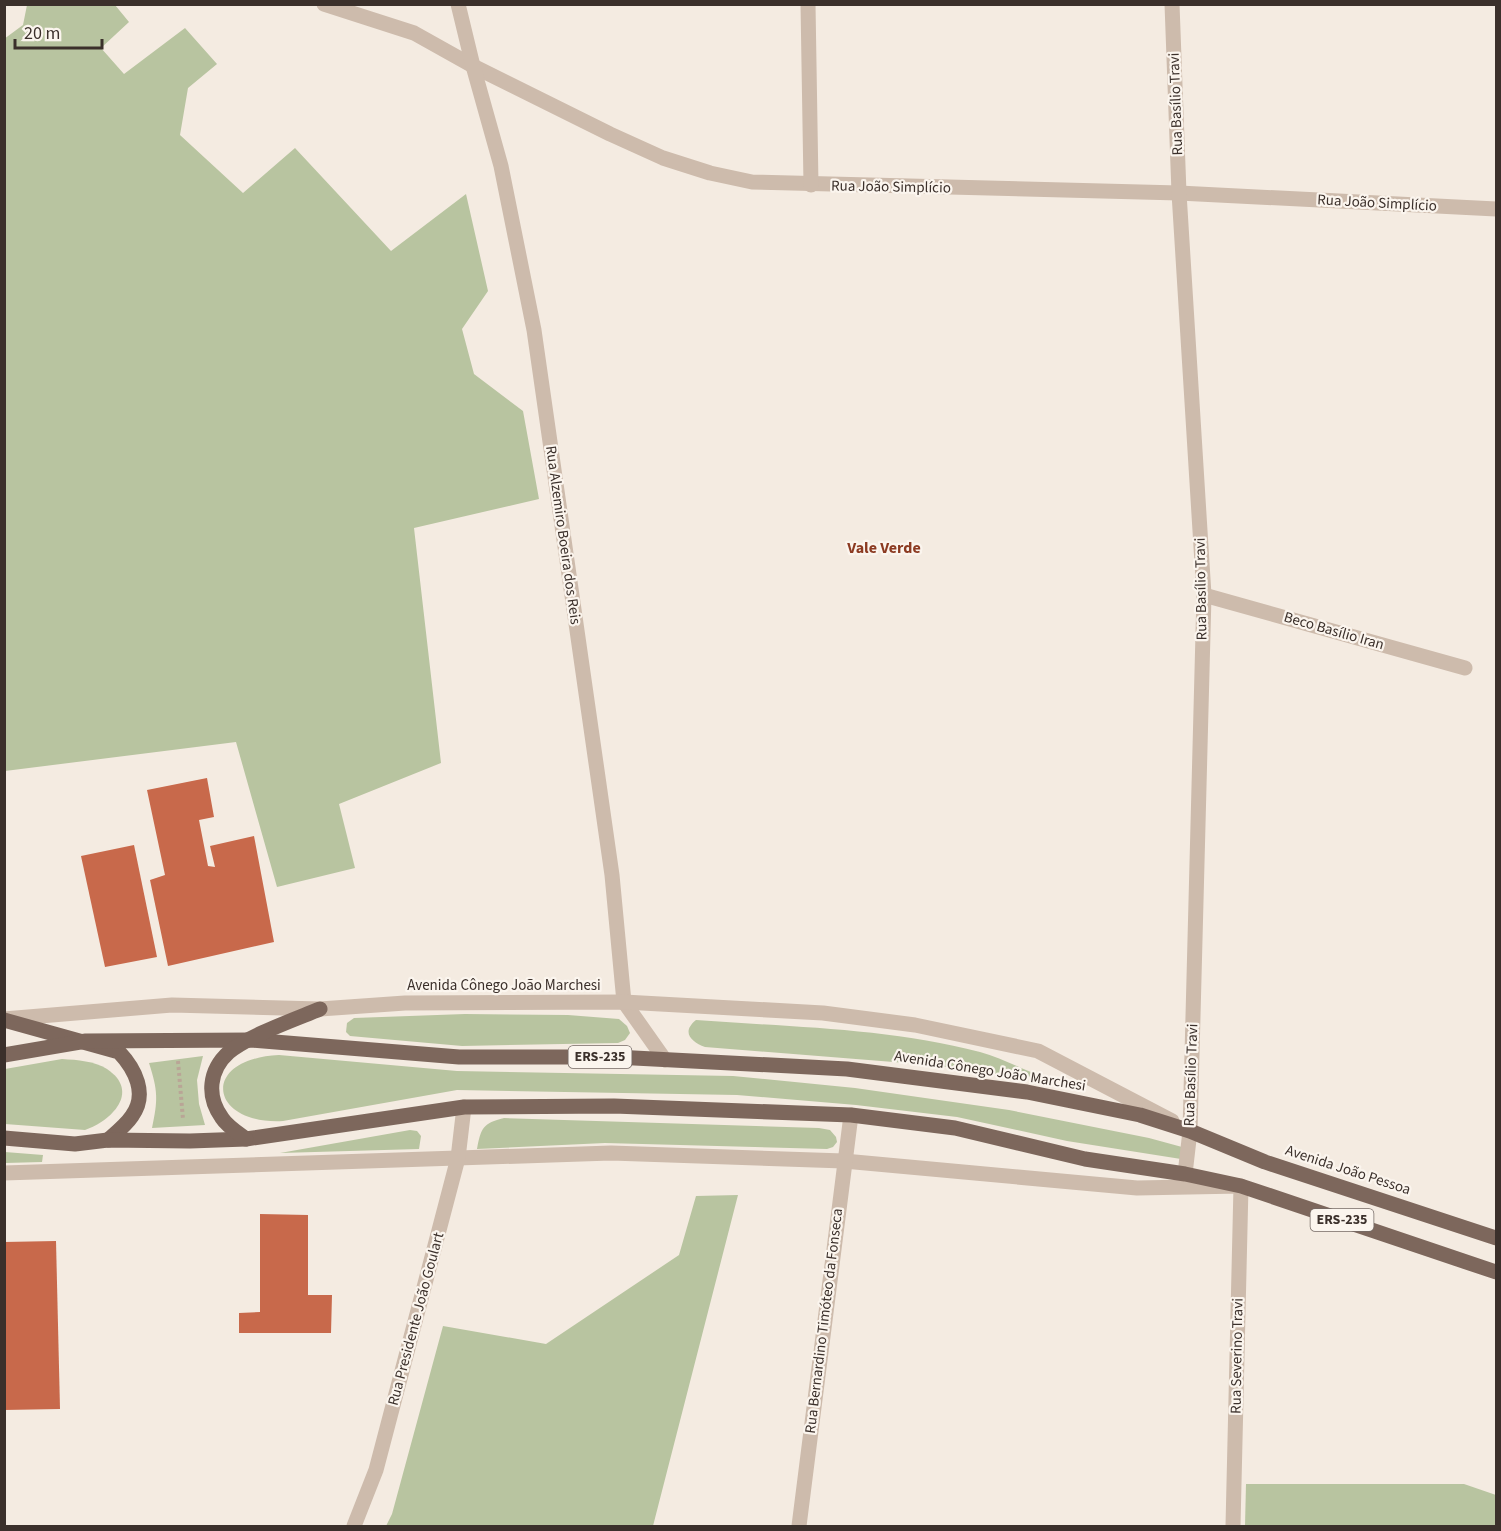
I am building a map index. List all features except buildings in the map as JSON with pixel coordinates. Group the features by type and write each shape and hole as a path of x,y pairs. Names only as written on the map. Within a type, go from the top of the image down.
{"main road":[{"path":"246,1139 222,1119 212,1100 211,1082 217,1067 230,1052 251,1040 320,1009"},
{"path":"4,1019 119,1052 131,1065 139,1085 139,1102 132,1117 108,1140"},
{"name":"Avenida Cônego João Marchesi","path":"4,1055 86,1041 251,1040 459,1057 615,1058 847,1069 1027,1092 1140,1115 1190,1131"},
{"name":"ERS-235","path":"4,1137 75,1144 108,1140 190,1142 246,1139 464,1107 614,1106 850,1115 955,1128 1085,1159 1185,1174 1241,1186 1497,1272"},
{"name":"Avenida João Pessoa","path":"1190,1131 1265,1162 1497,1238"}],"street":[{"name":"Rua João Simplício","path":"324,4 414,33 473,66 663,158 710,173 752,182 1179,193 1497,209"},
{"name":"Rua Alzemiro Boeira dos Reis","path":"458,4 501,166 534,330 612,874 624,1002 664,1060"},
{"path":"808,4 811,185"},
{"name":"Rua Basílio Travi","path":"1173,4 1179,193 1204,595 1190,1131 1185,1174"},
{"name":"Beco Basílio Iran","path":"1204,595 1465,668"},
{"name":"Avenida Cônego João Marchesi","path":"4,1019 172,1005 320,1009 405,1003 624,1002 823,1012 915,1025 1038,1051 1190,1131"},
{"name":"Rua Presidente João Goulart","path":"354,1527 376,1470 458,1158 464,1107"},
{"name":"Rua Bernardino Timóteo da Fonseca","path":"799,1527 850,1115"},
{"path":"4,1173 611,1153 844,1161 1137,1188 1241,1186"},
{"name":"Rua Severino Travi","path":"1233,1527 1241,1186"}],"path":[{"path":"176,1041 182,1114 190,1142"}],"green space":[{"path":"27,5 115,5 129,22 101,48 124,74 185,28 217,64 188,88 180,135 243,193 295,148 391,251 466,194 488,291 462,329 474,374 523,411 539,499 414,528 441,763 339,804 355,868 277,887 236,742 5,771 4,39 23,25"},
{"path":"465,1014 568,1015 619,1019 627,1026 630,1033 625,1040 618,1043 462,1046 350,1036 346,1032 347,1023 354,1018"},
{"path":"696,1020 839,1030 910,1038 980,1052 1036,1074 1026,1078 931,1065 705,1047 690,1036 689,1029"},
{"path":"279,1055 457,1071 733,1076 855,1088 1009,1110 1149,1138 1182,1147 1181,1159 1067,1141 957,1117 856,1105 737,1095 457,1090 283,1121 258,1119 240,1113 228,1103 223,1091 226,1079 235,1068 253,1059"},
{"path":"203,1056 197,1080 199,1104 205,1125 152,1128 156,1096 149,1063"},
{"path":"62,1059 97,1064 117,1078 122,1087 122,1096 112,1113 95,1126 85,1130 5,1124 5,1069"},
{"path":"504,1118 819,1128 830,1130 837,1142 833,1147 827,1149 605,1143 477,1149 482,1131 487,1124"},
{"path":"410,1130 417,1131 421,1136 419,1149 280,1153"},
{"path":"4,1152 43,1155 42,1162 5,1163"},
{"path":"738,1195 653,1526 386,1526 392,1514 443,1326 546,1344 679,1255 696,1196"},
{"path":"1246,1484 1464,1484 1496,1495 1496,1526 1245,1526"}],"district":[{"name":"Vale Verde","path":"884,548"}]}
